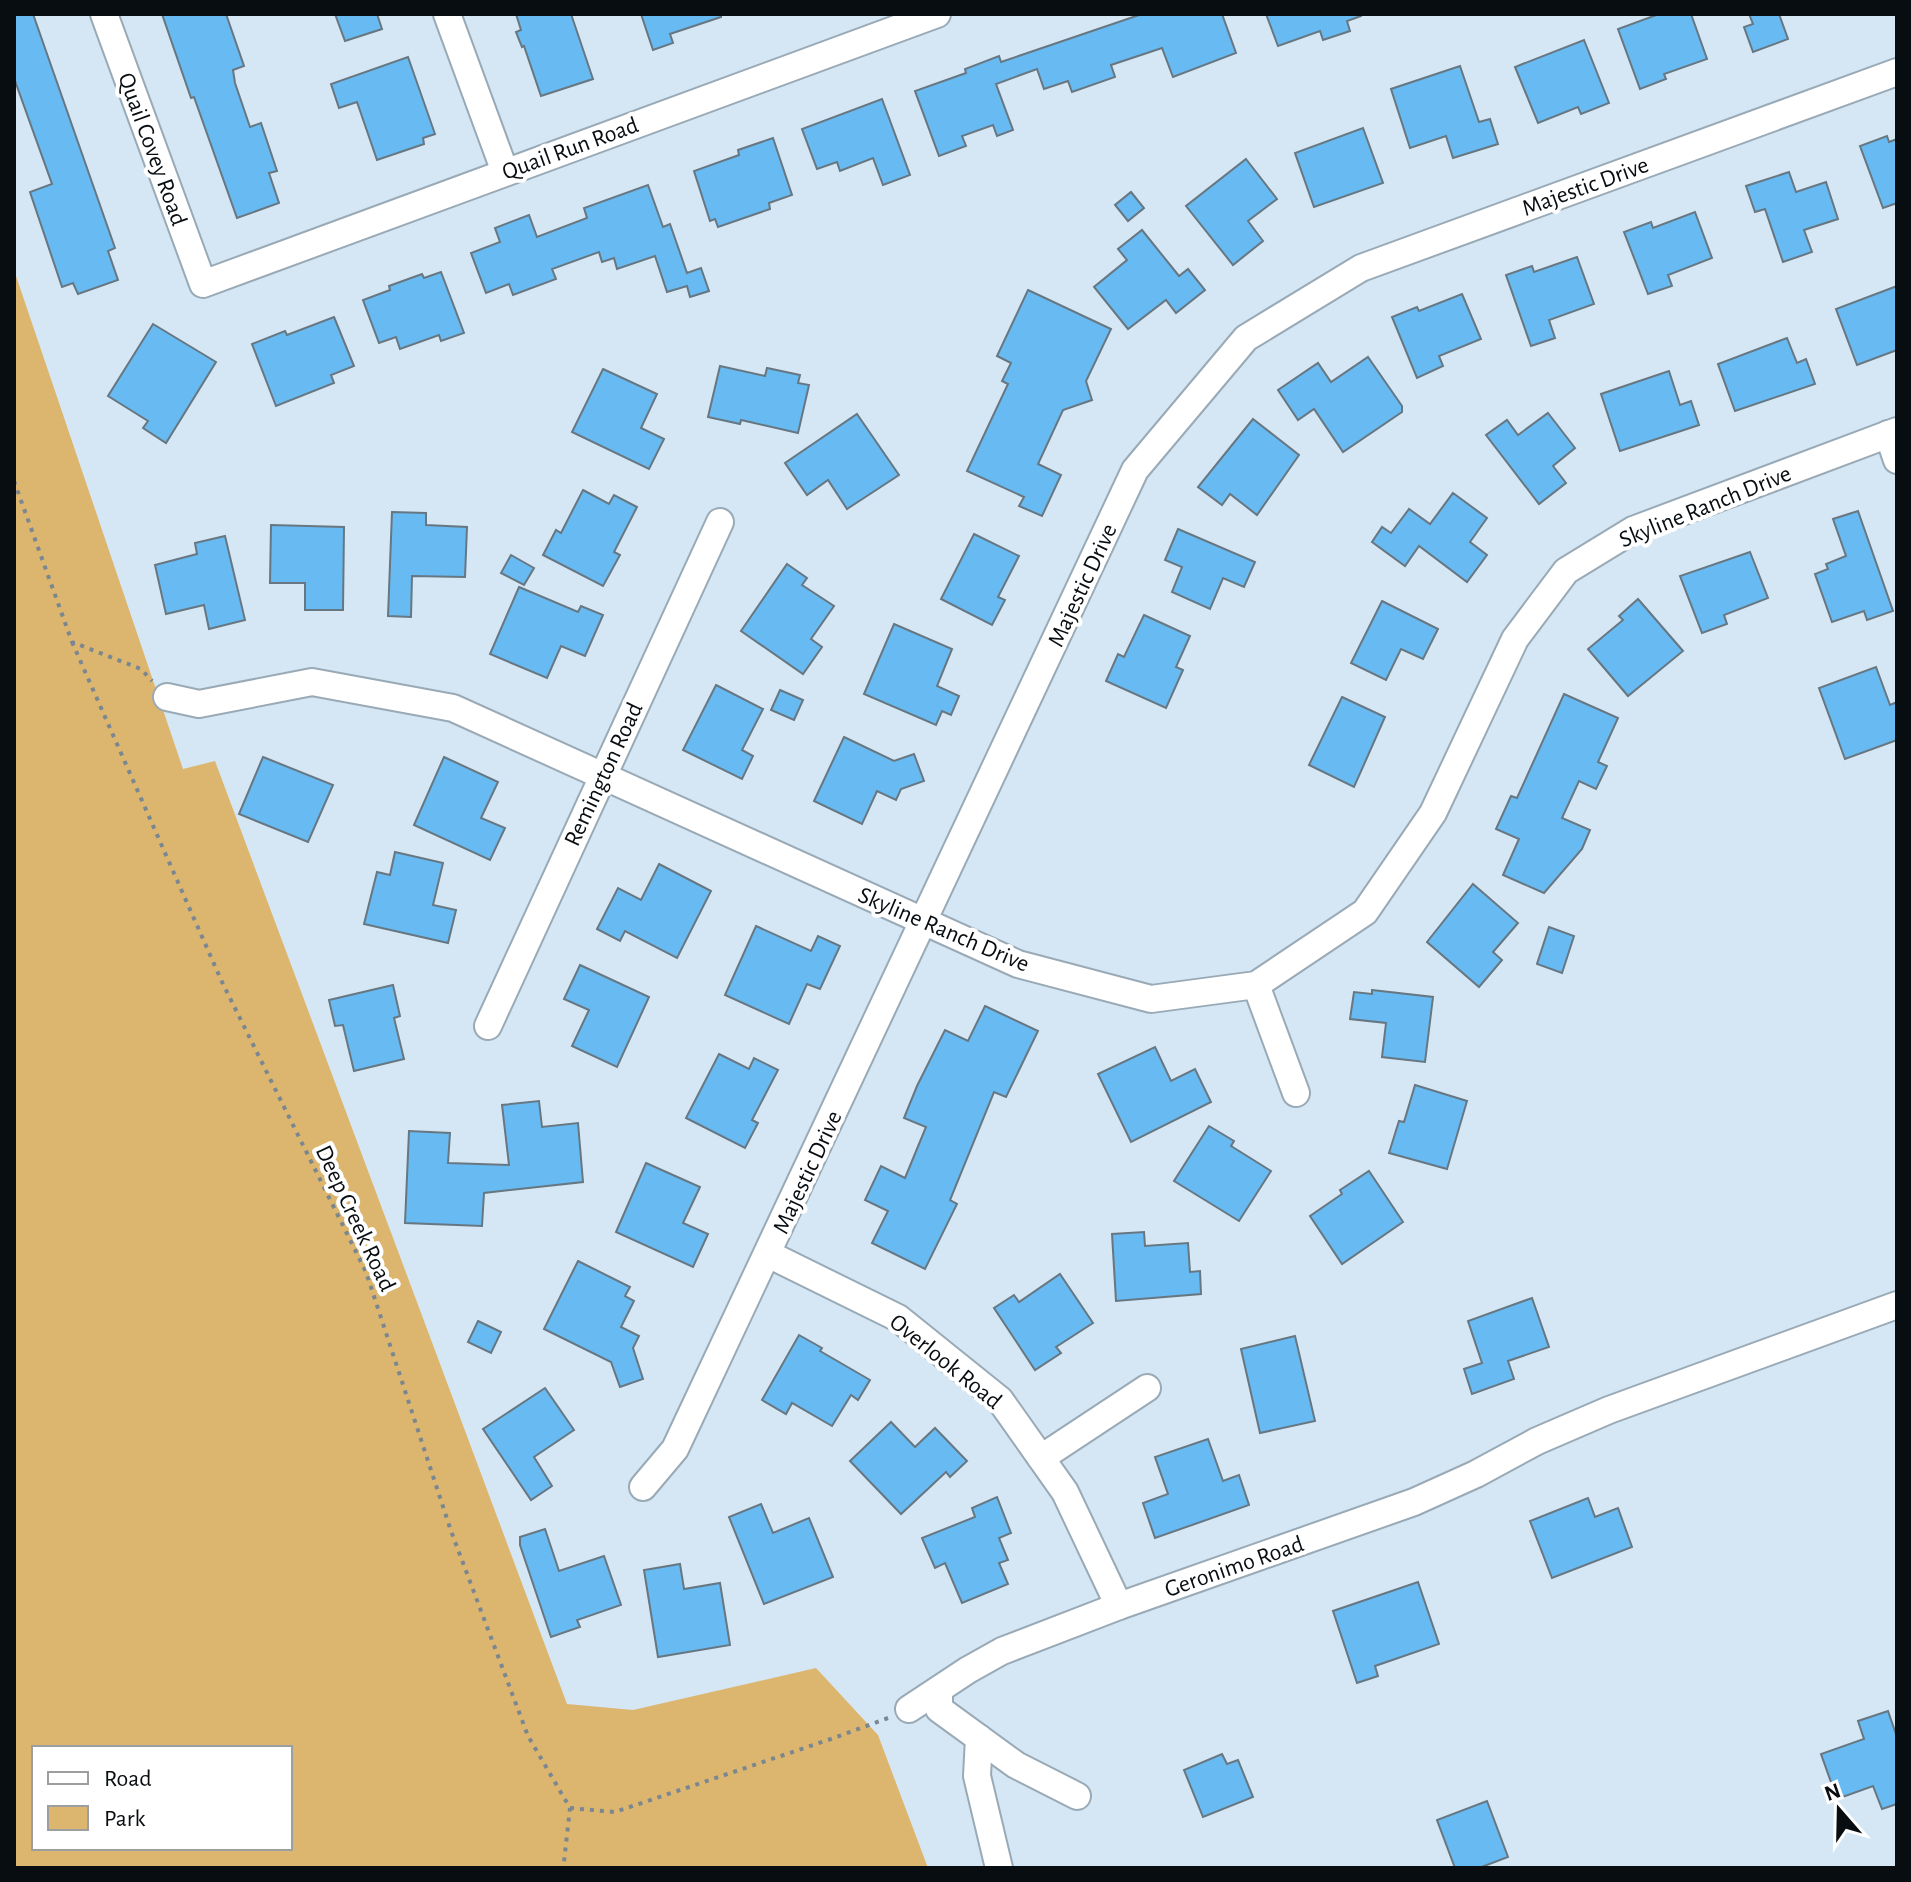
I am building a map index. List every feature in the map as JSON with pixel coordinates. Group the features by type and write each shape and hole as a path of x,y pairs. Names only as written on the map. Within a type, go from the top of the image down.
{"street":[{"name":"Quail Covey Road","path":"104,14 203,284"},
{"path":"447,14 505,172"},
{"name":"Quail Run Road","path":"203,284 937,14"},
{"name":"Majestic Drive","path":"643,1487 675,1449 1135,470 1246,338 1361,268 1897,72"},
{"path":"1892,433 1897,460"},
{"name":"Skyline Ranch Drive","path":"167,697 199,704 312,682 453,708 1018,964 1151,999 1256,985 1365,912 1433,813 1515,639 1566,571 1633,530 1892,433"},
{"name":"Remington Road","path":"488,1026 720,522"},
{"path":"1256,985 1296,1093"},
{"name":"Overlook Road","path":"768,1254 898,1318 1000,1400 1065,1492 1119,1606"},
{"name":"Geronimo Road","path":"909,1709 1002,1651 1119,1606 1414,1502 1476,1474 1537,1441 1609,1410 1897,1305"},
{"path":"1041,1458 1147,1388"},
{"path":"939,1691 939,1709 1016,1765 1077,1796"},
{"path":"979,1738 977,1776 999,1868"}],"path":[{"name":"Deep Creek Road","path":"14,481 72,642 222,982 366,1272 451,1531 528,1736 570,1808"},
{"path":"72,642 141,669 167,697"},
{"path":"567,1868 564,1862 570,1808 615,1812 831,1739 909,1709"}],"green space":[{"path":"14,270 183,769 215,761 567,1704 633,1710 816,1668 878,1735 928,1868 14,1868"}],"building":[{"path":"14,14 33,14 115,248 108,251 118,280 78,294 73,283 62,287 30,192 52,184 14,78"},
{"path":"162,14 226,14 244,66 233,70 235,83 250,127 261,123 277,171 269,173 279,203 237,218"},
{"path":"335,14 377,14 382,29 345,41"},
{"path":"516,14 571,14 593,79 541,96 516,32 521,30"},
{"path":"641,14 721,14 721,17 670,34 673,43 653,50"},
{"path":"1142,14 1222,14 1236,53 1173,77 1162,48 1111,65 1115,77 1072,92 1068,81 1044,89 1037,69 996,84 1013,130 997,136 993,125 962,136 966,146 939,156 915,91 966,73 965,69 999,56 1001,62"},
{"path":"1266,14 1361,16 1347,21 1350,31 1323,40 1320,31 1278,46"},
{"path":"1659,14 1691,14 1707,59 1664,74 1666,79 1640,89 1618,29"},
{"path":"1749,14 1779,14 1788,39 1753,52 1744,27 1753,24"},
{"path":"1584,40 1609,103 1581,114 1578,107 1538,123 1515,67"},
{"path":"408,57 435,134 423,138 424,144 377,160 357,102 339,108 331,84"},
{"path":"1460,66 1479,122 1490,119 1498,144 1453,158 1446,136 1410,148 1391,89"},
{"path":"882,99 910,175 883,185 873,158 840,171 837,162 817,169 802,129"},
{"path":"1363,128 1383,183 1314,207 1295,153"},
{"path":"1887,136 1889,142 1897,139 1897,203 1883,208 1860,146"},
{"path":"773,138 792,195 769,203 770,209 718,227 715,219 710,221 694,171 739,155 738,150"},
{"path":"1246,159 1277,199 1248,221 1263,241 1233,265 1186,206"},
{"path":"1789,172 1796,192 1826,182 1838,219 1804,230 1812,252 1783,262 1765,209 1755,212 1746,186"},
{"path":"648,185 663,227 670,224 687,273 701,268 709,291 690,297 687,286 667,292 655,256 617,269 614,258 602,262 599,252 552,269 556,279 513,295 509,284 486,293 471,253 500,242 495,228 529,215 537,237 587,218 584,208"},
{"path":"1131,192 1144,208 1128,221 1115,205"},
{"path":"1695,212 1712,258 1668,275 1672,286 1648,294 1624,232 1651,222 1653,228"},
{"path":"1142,230 1179,276 1188,269 1205,290 1176,313 1166,300 1128,329 1094,287 1127,260 1118,249"},
{"path":"1577,257 1594,304 1549,320 1555,338 1531,346 1506,275 1532,266 1534,272"},
{"path":"441,272 464,333 441,341 439,335 400,349 396,337 379,343 363,300 422,274 424,278"},
{"path":"1897,286 1897,350 1857,365 1836,309"},
{"path":"1028,290 1111,329 1086,381 1092,400 1063,410 1038,464 1061,475 1042,516 1019,506 1024,497 967,471 1008,384 1002,381 1011,363 997,356"},
{"path":"1462,294 1481,339 1439,356 1443,366 1417,378 1392,317 1417,307 1419,311"},
{"path":"334,317 354,366 331,375 334,383 276,406 252,344"},
{"path":"153,324 216,362 166,443 143,428 148,421 108,396"},
{"path":"1787,338 1797,363 1806,359 1815,384 1735,411 1718,364"},
{"path":"1368,357 1402,406 1402,412 1343,452 1314,409 1298,420 1278,390 1318,363 1331,382"},
{"path":"720,366 765,376 767,368 800,375 798,383 809,385 798,433 741,420 740,424 708,417"},
{"path":"603,369 657,394 641,428 664,439 649,469 572,432"},
{"path":"1669,371 1680,405 1691,401 1699,425 1620,451 1601,394"},
{"path":"1548,413 1575,448 1553,466 1566,483 1539,504 1486,435 1507,420 1518,435"},
{"path":"857,414 899,475 847,509 828,480 807,495 785,463"},
{"path":"1253,419 1299,455 1257,515 1230,494 1222,505 1198,487"},
{"path":"583,490 609,504 614,495 637,507 614,552 620,555 603,586 543,555 556,530 561,533"},
{"path":"1453,493 1487,518 1470,542 1487,555 1467,582 1419,546 1405,566 1372,542 1382,527 1391,533 1409,509 1430,524"},
{"path":"1858,511 1893,611 1867,620 1864,611 1832,622 1815,574 1828,569 1826,564 1846,556 1833,519"},
{"path":"392,512 426,513 426,525 467,527 465,577 412,576 411,617 388,616"},
{"path":"271,525 344,527 343,610 305,610 305,583 270,583"},
{"path":"1178,529 1255,562 1244,587 1223,578 1210,609 1172,592 1182,567 1165,560"},
{"path":"974,534 1019,556 998,597 1005,600 992,625 941,599"},
{"path":"225,536 245,620 209,629 204,605 166,614 155,565 197,554 195,543"},
{"path":"1750,552 1768,598 1724,615 1727,624 1702,633 1680,576"},
{"path":"511,555 534,568 524,585 501,573"},
{"path":"787,564 807,578 802,585 834,606 811,639 822,647 803,674 741,631"},
{"path":"519,587 578,612 581,606 603,615 585,656 561,646 547,678 490,654"},
{"path":"1638,599 1683,651 1628,696 1588,649 1623,620 1619,616"},
{"path":"1382,601 1438,629 1423,659 1401,649 1386,680 1351,663"},
{"path":"1144,615 1190,636 1176,667 1183,670 1166,708 1106,681 1118,654 1124,657"},
{"path":"894,624 952,649 937,686 959,696 951,715 942,711 936,725 864,694"},
{"path":"1876,667 1890,705 1897,702 1897,740 1845,759 1819,688"},
{"path":"716,685 763,709 742,750 753,756 742,779 683,750"},
{"path":"780,690 803,700 794,720 771,710"},
{"path":"1564,694 1618,718 1598,762 1607,766 1596,789 1579,781 1562,818 1590,830 1582,849 1544,893 1503,875 1519,839 1496,829 1511,796 1517,798"},
{"path":"1342,697 1385,717 1354,787 1309,765"},
{"path":"844,737 894,761 914,754 924,781 901,789 896,800 877,791 862,824 814,801"},
{"path":"263,757 333,785 308,842 239,814"},
{"path":"444,757 498,782 481,818 505,828 490,860 414,825"},
{"path":"395,852 443,863 433,905 456,910 448,943 364,924 377,872 390,875"},
{"path":"659,864 711,891 677,958 625,931 620,941 597,929 618,888 641,900"},
{"path":"1473,884 1518,923 1493,952 1502,960 1479,987 1427,942"},
{"path":"756,926 811,951 818,936 840,946 820,989 807,984 789,1024 725,995"},
{"path":"1549,927 1574,936 1562,973 1537,964"},
{"path":"580,965 649,997 617,1067 572,1046 589,1010 564,999"},
{"path":"393,985 400,1016 394,1018 404,1059 354,1071 343,1025 335,1026 329,1000"},
{"path":"1372,990 1433,997 1425,1062 1382,1057 1386,1023 1350,1019 1354,992 1372,994"},
{"path":"985,1006 1038,1031 1006,1097 994,1092 950,1200 957,1204 925,1269 872,1243 888,1211 865,1200 881,1166 905,1178 926,1127 904,1118 917,1086 945,1030 968,1041"},
{"path":"1155,1047 1171,1081 1195,1069 1211,1102 1131,1142 1098,1074"},
{"path":"719,1054 749,1069 754,1058 778,1070 752,1120 758,1123 745,1148 686,1118"},
{"path":"1415,1085 1467,1101 1447,1169 1389,1153 1399,1121 1404,1122"},
{"path":"539,1101 542,1127 578,1123 583,1182 484,1193 482,1226 405,1223 409,1131 450,1133 448,1163 509,1165 502,1105"},
{"path":"1209,1126 1234,1141 1231,1146 1271,1171 1239,1221 1174,1181"},
{"path":"646,1163 700,1187 683,1223 708,1234 693,1267 616,1232"},
{"path":"1369,1171 1403,1222 1342,1264 1310,1216 1342,1194 1340,1190"},
{"path":"1144,1232 1145,1246 1188,1243 1190,1272 1200,1271 1201,1294 1116,1301 1112,1234"},
{"path":"578,1261 630,1287 625,1296 634,1301 621,1327 639,1336 633,1348 643,1379 620,1387 611,1362 544,1329"},
{"path":"1060,1274 1093,1323 1056,1347 1061,1353 1035,1370 994,1308 1014,1295 1019,1302"},
{"path":"1532,1298 1549,1347 1508,1361 1514,1379 1472,1394 1464,1369 1482,1363 1468,1321"},
{"path":"478,1321 501,1332 491,1353 468,1342"},
{"path":"799,1335 870,1380 858,1400 851,1395 832,1426 792,1403 786,1414 762,1400"},
{"path":"1295,1336 1315,1421 1260,1433 1241,1349"},
{"path":"545,1388 574,1430 534,1457 552,1486 531,1500 483,1429"},
{"path":"891,1422 915,1447 935,1428 967,1461 950,1477 946,1472 901,1514 850,1461"},
{"path":"1208,1439 1223,1481 1239,1475 1249,1505 1155,1538 1143,1503 1168,1494 1155,1457"},
{"path":"997,1497 1011,1533 999,1538 1008,1560 999,1563 1008,1584 962,1603 945,1563 935,1568 922,1538 975,1517 972,1508"},
{"path":"1588,1498 1595,1517 1618,1508 1632,1547 1552,1578 1530,1521"},
{"path":"761,1504 773,1533 809,1518 833,1577 764,1604 729,1517"},
{"path":"545,1529 559,1571 604,1556 621,1605 577,1620 580,1627 551,1637 520,1545 520,1537"},
{"path":"680,1564 684,1589 720,1583 730,1645 658,1657 644,1570"},
{"path":"1418,1582 1439,1644 1375,1666 1378,1676 1357,1683 1333,1611"},
{"path":"1888,1711 1897,1737 1897,1804 1882,1809 1873,1786 1837,1799 1821,1754 1864,1739 1858,1721"},
{"path":"1222,1754 1227,1764 1238,1760 1253,1797 1203,1817 1184,1770"},
{"path":"1487,1801 1508,1857 1479,1868 1455,1868 1437,1820"}]}
